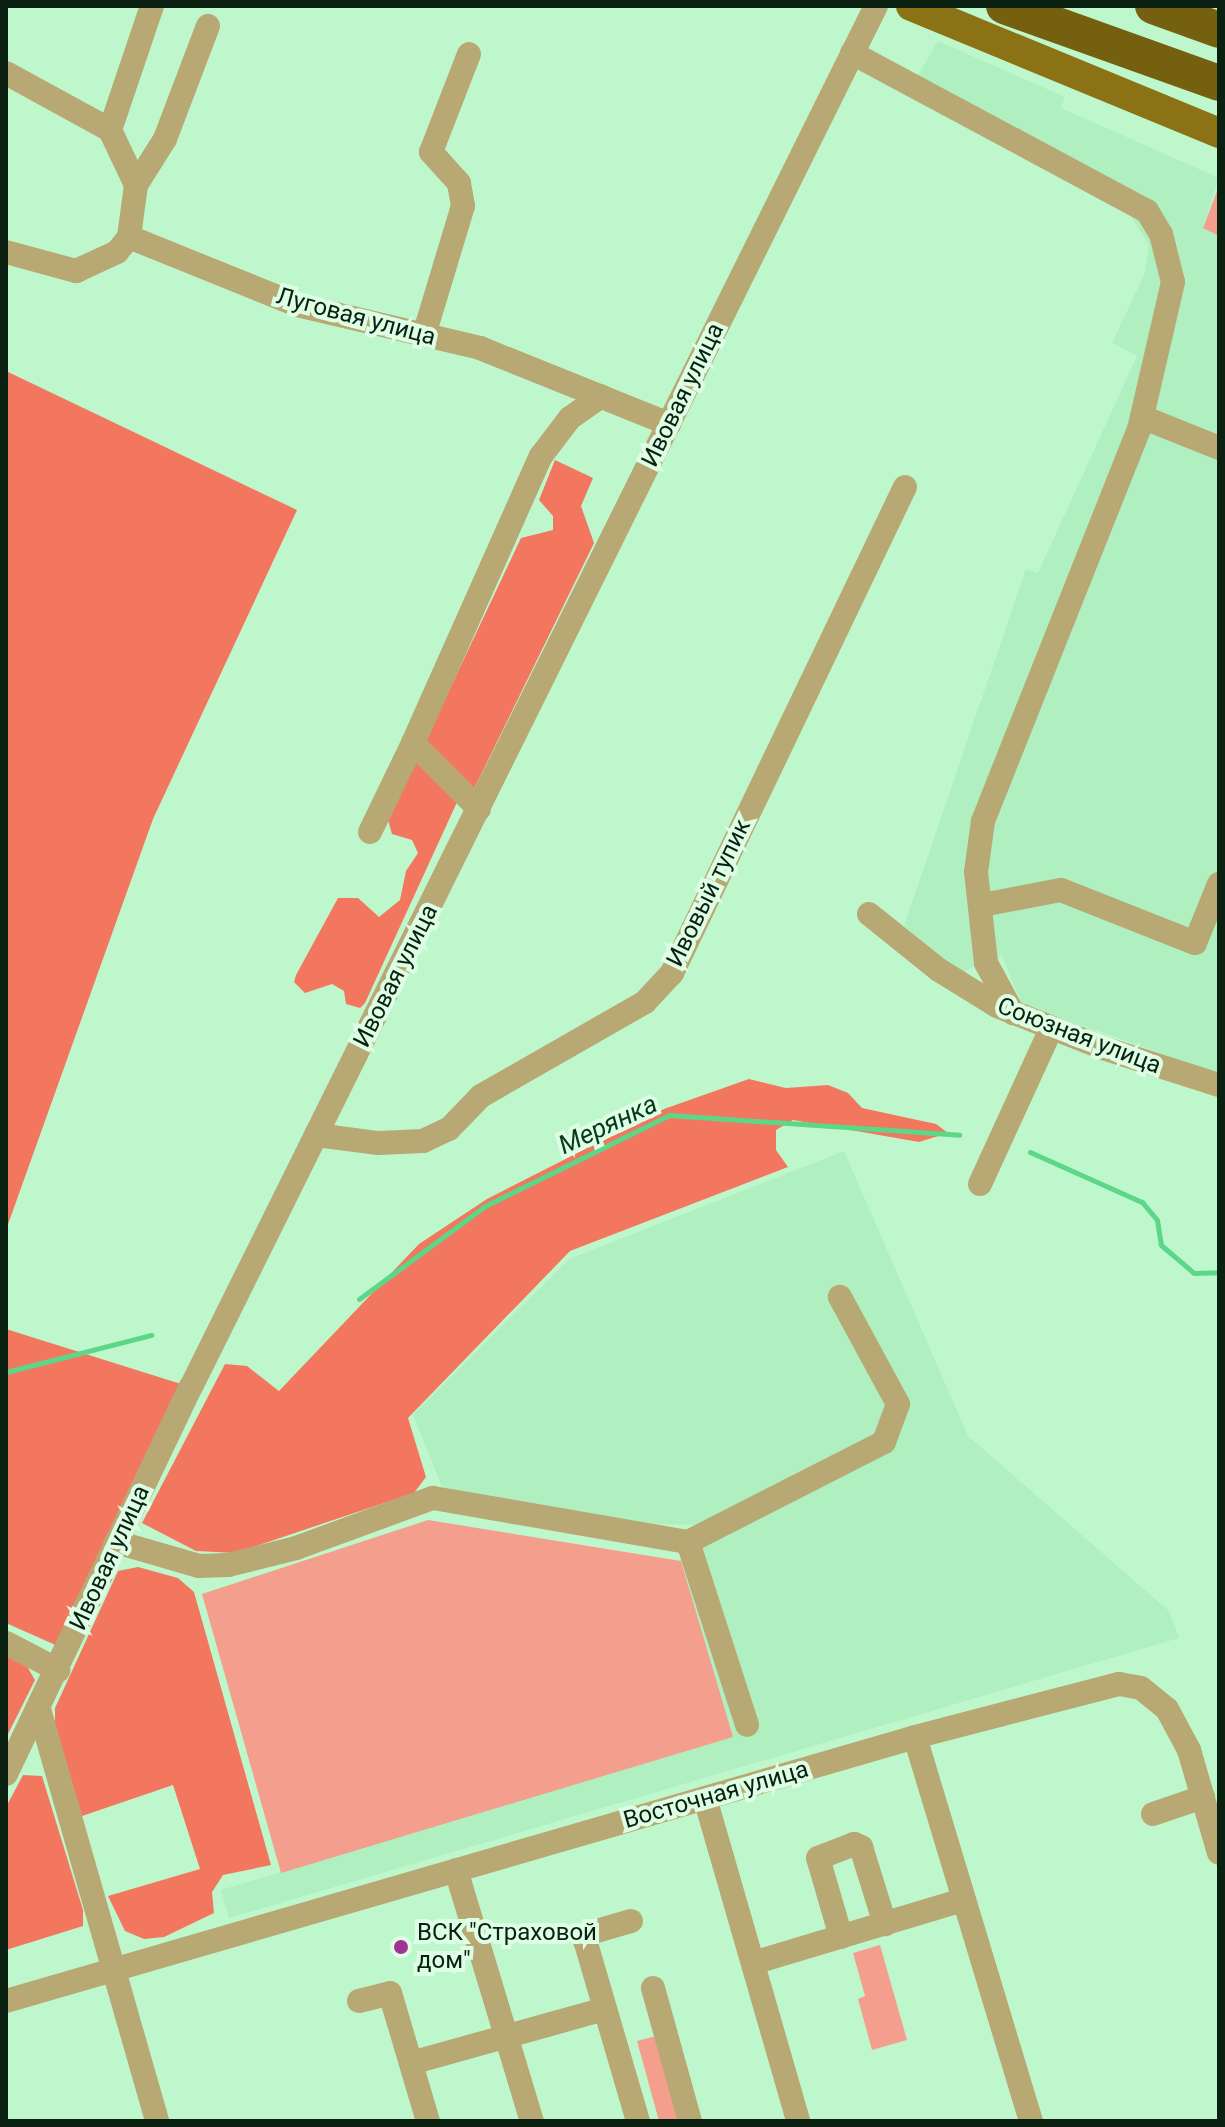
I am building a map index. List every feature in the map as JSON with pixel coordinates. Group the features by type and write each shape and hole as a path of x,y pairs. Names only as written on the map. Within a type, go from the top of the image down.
{"highway":[{"path":"1004,6 1219,83"},
{"path":"1153,6 1219,30"}],"main road":[{"path":"911,6 1219,133"}],"street":[{"path":"110,130 152,6"},
{"name":"Ивовая улица","path":"6,1774 316,1135 876,6"},
{"path":"6,252 76,271 117,252 129,237 136,185 165,139 208,26"},
{"path":"852,53 1147,211 1161,234 1173,282 1142,417 983,821 976,872 986,963 1013,1013"},
{"path":"424,335 463,206 459,183 431,152 469,54"},
{"path":"6,73 110,130 136,185"},
{"name":"Луговая улица","path":"129,237 297,305 480,348 669,424"},
{"path":"370,832 541,456 570,418 601,396"},
{"path":"1142,417 1219,448"},
{"name":"Ивовый тупик","path":"316,1135 378,1143 423,1141 449,1129 481,1096 645,1002 672,973 905,487"},
{"path":"413,743 479,809"},
{"path":"982,905 1061,890 1195,943 1219,884"},
{"name":"Союзная улица","path":"869,914 939,970 1013,1013 1051,1029 1219,1085"},
{"path":"980,1184 1051,1029"},
{"path":"116,1542 199,1566 228,1565 296,1548 433,1498 688,1542 884,1442 898,1404 840,1297"},
{"path":"688,1542 747,1725"},
{"path":"6,1643 58,1670"},
{"name":"Восточная улица","path":"6,2001 111,1967 915,1737 1119,1684 1141,1688 1167,1709 1189,1750 1219,1853"},
{"path":"39,1709 157,2121"},
{"path":"915,1737 1031,2121"},
{"path":"1153,1814 1203,1797"},
{"path":"705,1798 798,2121"},
{"path":"841,1937 818,1858 854,1844 861,1847 885,1924"},
{"path":"456,1870 532,2121"},
{"path":"753,1963 963,1900"},
{"path":"631,1921 590,1933 585,1940 638,2121"},
{"path":"653,1988 690,2121"},
{"path":"359,2001 390,1993 428,2121"},
{"path":"411,2063 605,2009"}],"shaded area":[{"path":"938,41 1065,97 1061,108 1219,178 1203,227 1219,236 1219,1074 1022,1004 1002,956 959,973 904,926 1026,569 1038,573 1137,356 1112,343 1145,273 1149,245 1128,212 907,94"},
{"path":"1219,186 1219,236 1203,228"},
{"path":"6,371 297,510 153,819 6,1230"},
{"path":"555,460 593,478 581,506 594,543 475,787 458,800 365,1003 360,1008 346,1004 344,991 332,984 305,993 294,982 296,975 338,898 358,898 379,917 400,900 406,871 418,853 412,840 392,834 388,820 521,538 553,530 553,516 539,500"},
{"path":"749,1079 786,1088 828,1085 848,1093 862,1108 936,1124 948,1133 919,1142 793,1120 776,1130 776,1150 788,1167 570,1251 408,1418 426,1477 414,1493 235,1553 196,1551 142,1523 225,1364 247,1366 279,1391 419,1244 487,1199 664,1109"},
{"path":"844,1151 968,1436 1169,1611 1179,1638 229,1918 221,1890 733,1737 681,1561 702,1543 695,1525 619,1523 491,1502 442,1487 413,1415 569,1259"},
{"path":"6,1329 181,1384 60,1647 6,1623"},
{"path":"428,1520 681,1561 733,1737 281,1873 202,1594"},
{"path":"138,1567 178,1578 194,1592 271,1865 223,1875 212,1892 214,1913 164,1937 144,1939 125,1931 108,1896 200,1869 173,1785 82,1816 55,1728 55,1708 118,1571"},
{"path":"6,1656 24,1661 35,1680 6,1738"},
{"path":"23,1775 42,1776 83,1910 83,1926 6,1950 6,1807"},
{"path":"880,1945 907,2040 872,2050 858,1999 865,1996 853,1953"},
{"path":"660,2035 683,2121 659,2121 637,2041"}],"waterway":[{"name":"Мерянка","path":"359,1299 485,1206 669,1115 959,1135"},
{"name":"Мерянка","path":"1030,1152 1142,1202 1157,1220 1161,1245 1194,1273 1219,1272"},
{"name":"Мерянка","path":"6,1372 151,1335"}],"place":[{"name":"ВСК \"Страховой дом\"","path":"401,1947"}]}
